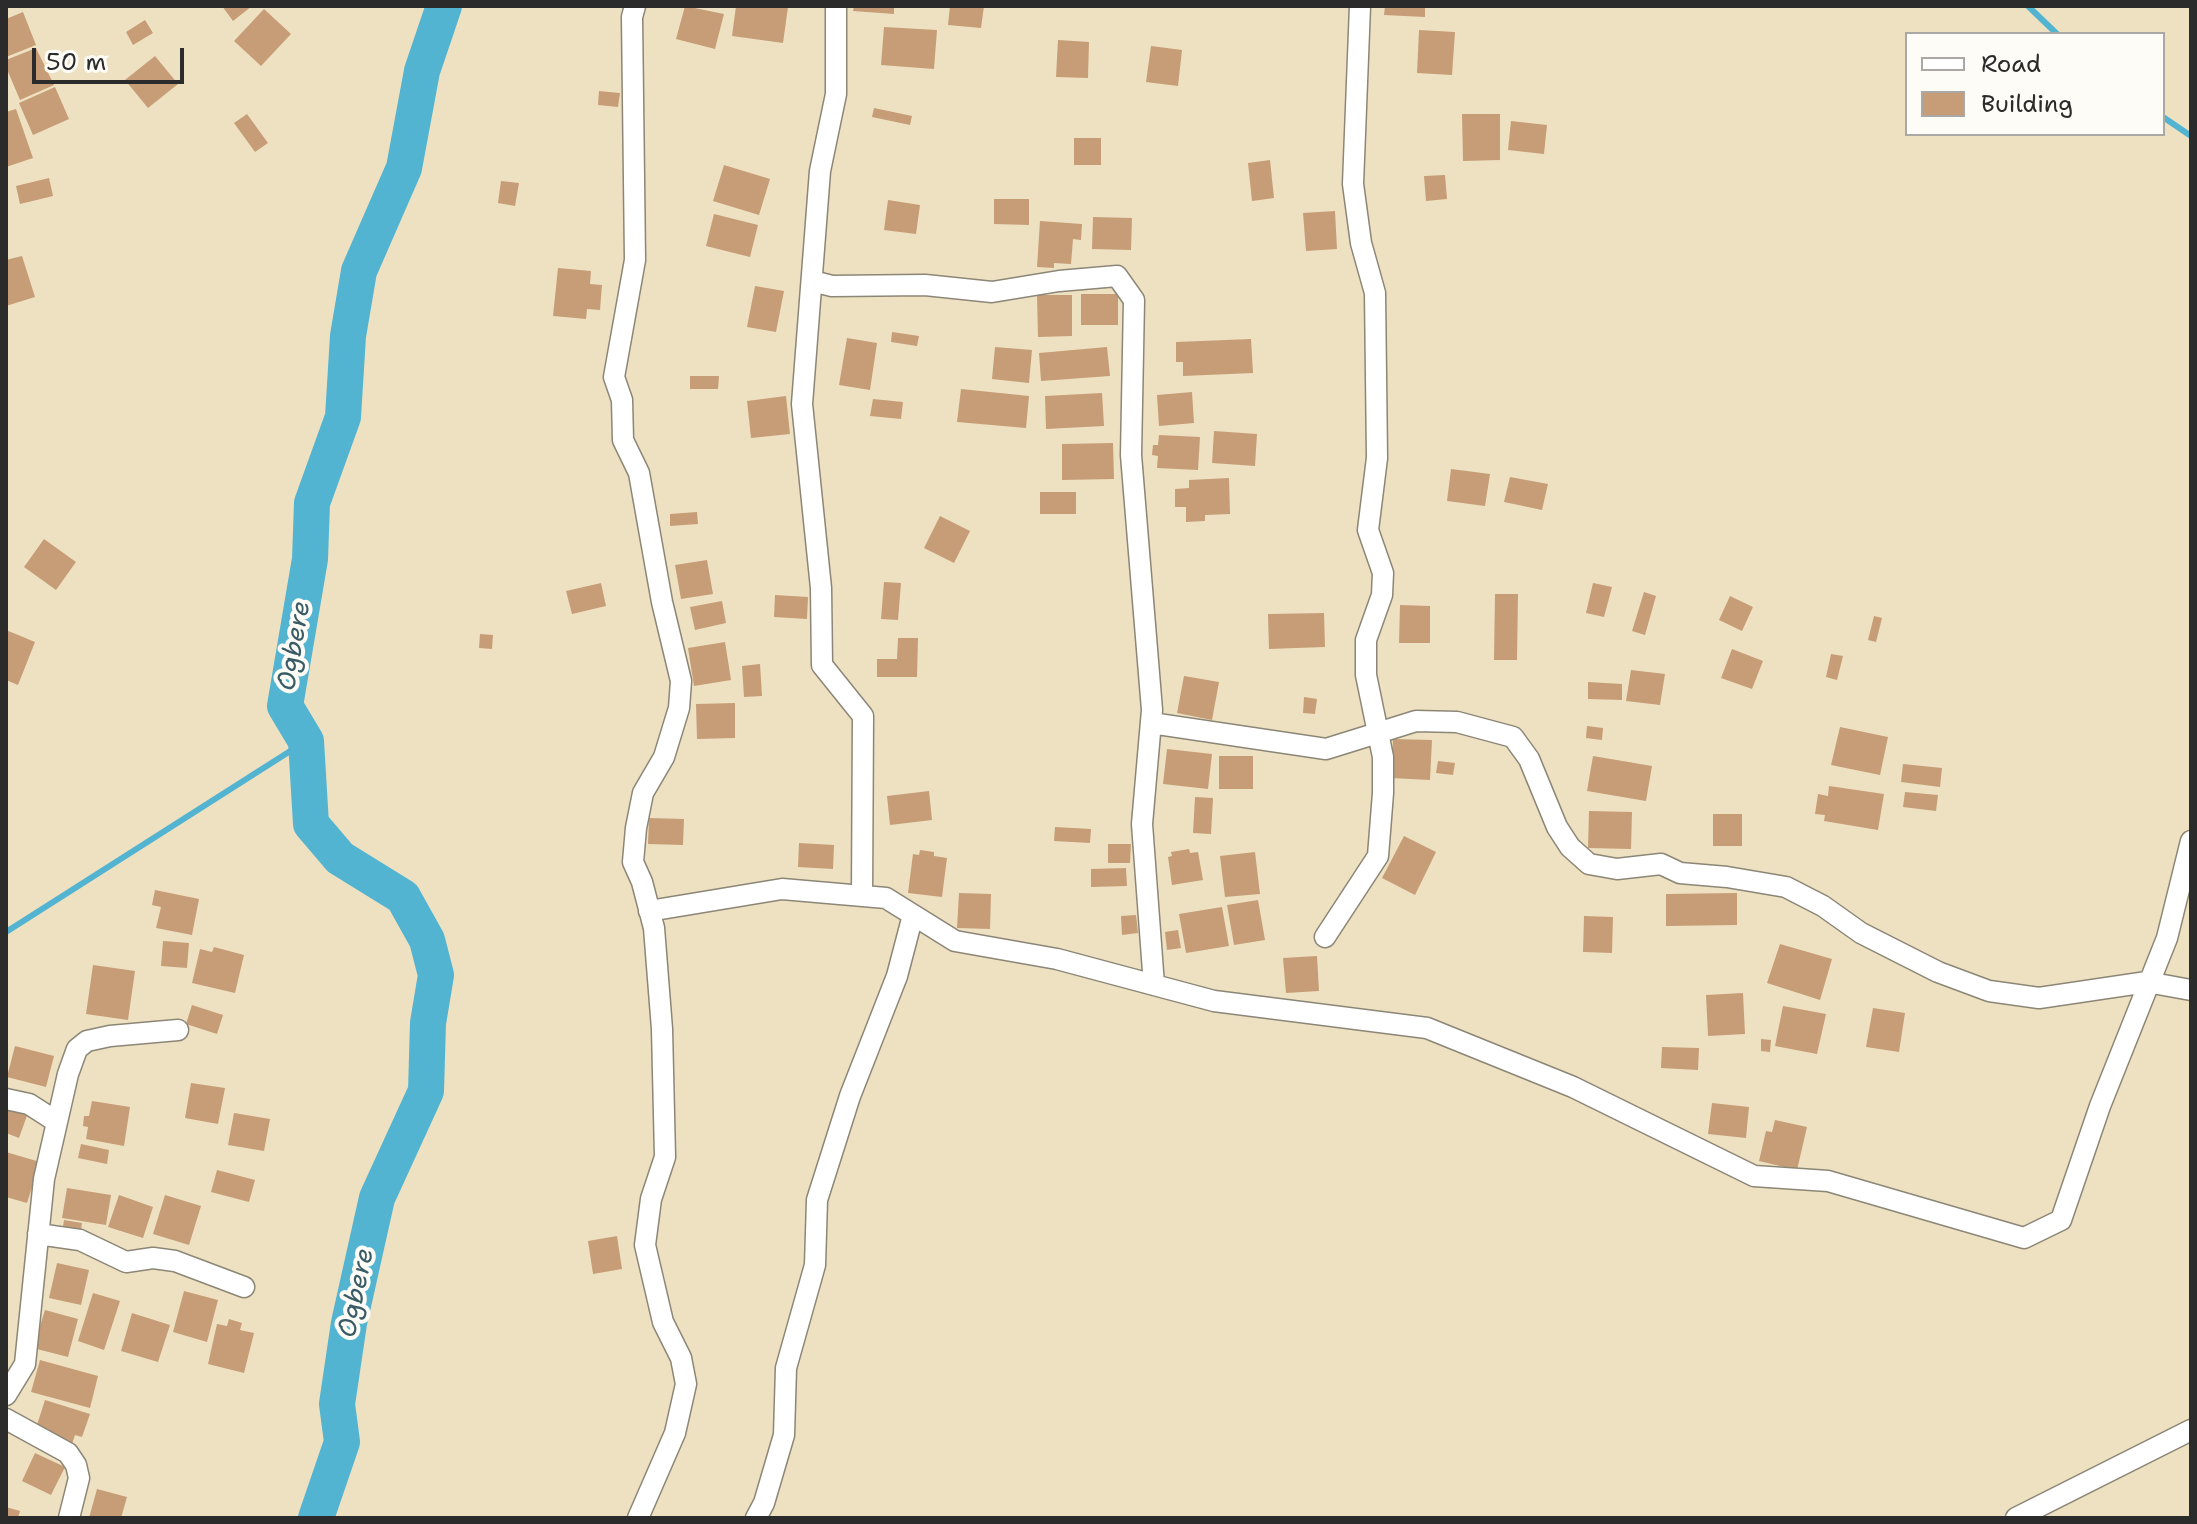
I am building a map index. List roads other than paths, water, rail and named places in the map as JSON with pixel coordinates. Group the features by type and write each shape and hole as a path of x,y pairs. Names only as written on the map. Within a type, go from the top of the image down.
{"street":[{"path":"635,6 632,17 635,260 614,377 622,400 623,440 639,473 662,602 681,681 679,708 664,757 643,793 633,862 654,928 662,1029 665,1157 651,1199 645,1245 663,1322 681,1358 686,1384 675,1433 638,1518"},
{"path":"836,6 836,94 820,171 802,404 821,588 822,665 863,716 862,896"},
{"path":"1325,937 1378,856 1383,793 1383,757 1366,675 1366,640 1382,595 1383,573 1368,530 1377,458 1375,293 1361,243 1353,184 1360,6"},
{"path":"812,281 832,286 925,285 992,292 1059,281 1117,276 1134,300 1131,455 1151,723 1142,824 1154,985"},
{"path":"1151,723 1326,749 1416,721 1457,722 1513,737 1529,759 1557,827 1570,847 1589,864 1617,869 1661,864 1680,873 1786,887 1823,906 1861,933 1938,972 1989,991 2039,998 2147,982 2191,990"},
{"path":"649,911 782,889 886,898 955,941 1057,959 1214,1001 1427,1028 1573,1087 1754,1176 1828,1181 2024,1238 2061,1220 2100,1106 2167,938 2191,841"},
{"path":"756,1518 764,1503 784,1435 786,1368 815,1265 817,1200 850,1096 897,976 913,915"},
{"path":"6,1395 25,1364 44,1179 68,1074 77,1049 87,1041 110,1036 178,1030"},
{"path":"6,1099 29,1104 57,1122"},
{"path":"38,1234 80,1240 112,1258 126,1262 153,1258 175,1261 244,1287"},
{"path":"6,1419 68,1453 76,1465 79,1478 69,1518"},
{"path":"2016,1518 2191,1430"}],"waterway":[{"name":"Ogbere","path":"316,1518 342,1442 337,1404 349,1323 377,1198 426,1091 428,1023 436,975 427,940 403,897 340,858 311,824 306,741 285,706 310,559 312,503 343,417 348,336 359,271 404,168 422,71 444,6"},
{"path":"2028,6 2055,32"},
{"path":"2165,118 2191,136"},
{"path":"6,932 306,741"}]}
